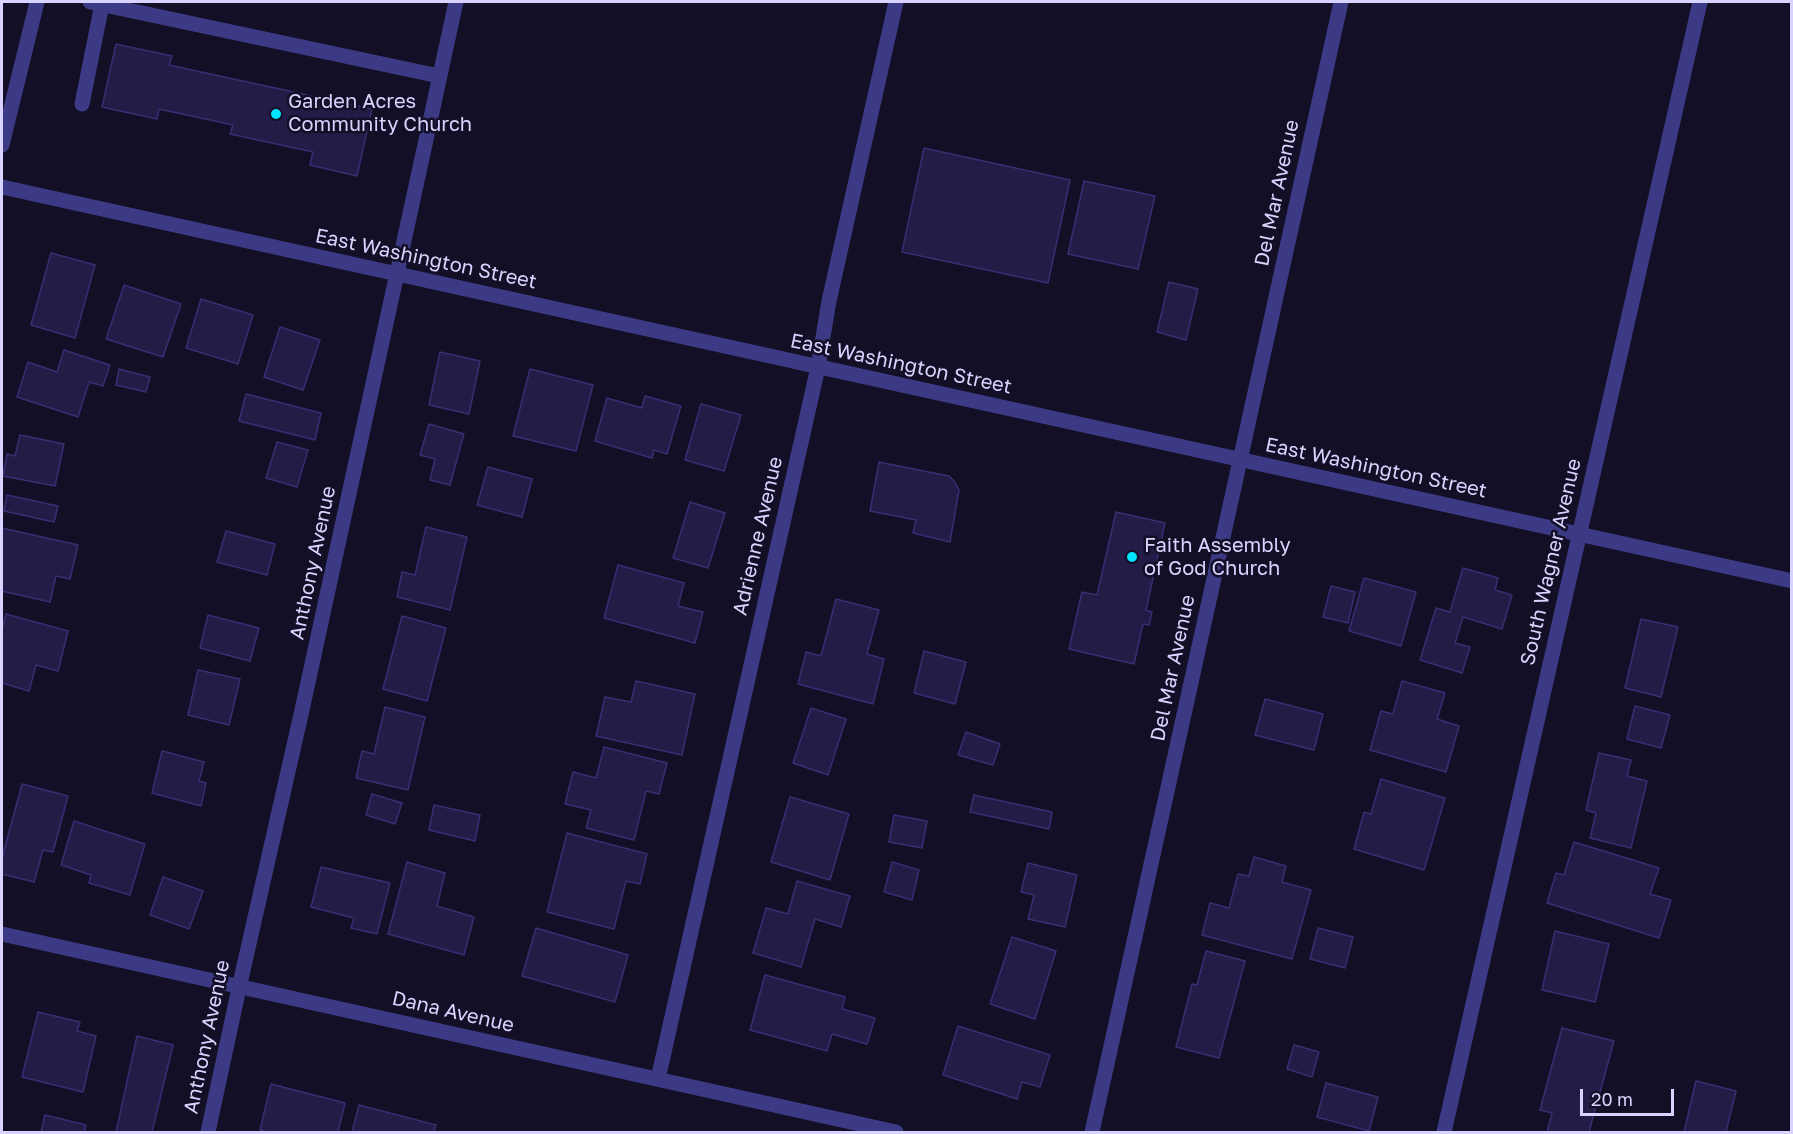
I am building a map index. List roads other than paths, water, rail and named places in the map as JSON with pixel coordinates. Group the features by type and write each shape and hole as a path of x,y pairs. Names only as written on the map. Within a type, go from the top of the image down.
{"street":[{"path":"2,145 37,2"},
{"name":"Anthony Avenue","path":"208,1132 456,2"},
{"name":"Adrienne Avenue","path":"658,1079 818,367 829,301 896,2"},
{"name":"Del Mar Avenue","path":"1092,1132 1341,2"},
{"name":"South Wagner Avenue","path":"1444,1132 1700,2"},
{"path":"82,104 96,3 439,76"},
{"name":"East Washington Street","path":"2,187 1791,581"},
{"name":"Dana Avenue","path":"2,934 896,1132"}],"place":[{"name":"Garden Acres Community Church","path":"276,114"},
{"name":"Faith Assembly of God Church","path":"1132,557"}]}
